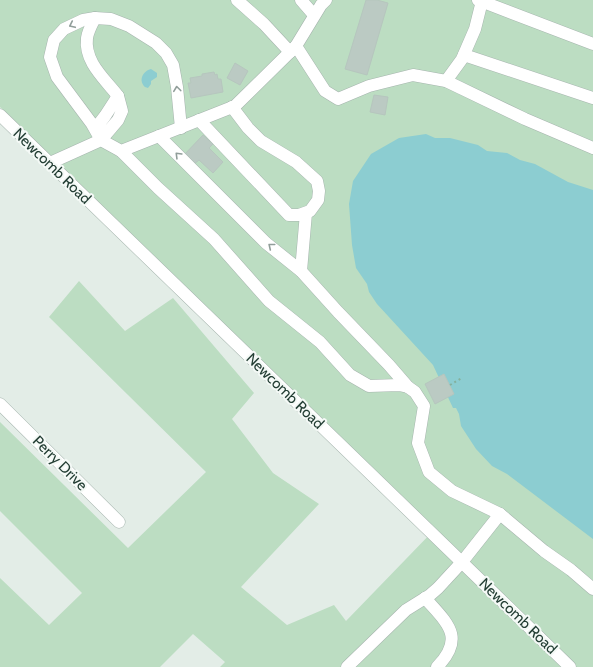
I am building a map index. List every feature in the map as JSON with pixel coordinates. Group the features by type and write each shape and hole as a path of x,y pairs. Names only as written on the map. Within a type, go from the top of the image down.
{"street":[{"path":"237,0 293,49 325,91 338,98 369,86 413,75 446,80 525,119 593,148"},
{"path":"301,0 314,15"},
{"path":"120,151 235,106 293,49 320,5 326,0"},
{"path":"446,80 464,55 475,29 480,1 593,44"},
{"path":"50,163 101,140 118,120 122,111 118,96 92,64 88,50 87,38 95,18"},
{"path":"181,128 173,65 166,53 156,43 129,26 111,20 95,18 83,20 64,29 54,40 50,58 58,77 95,129 101,140 120,151 214,239 269,301 320,342 350,375 369,386 399,385 408,387"},
{"path":"464,55 593,98"},
{"path":"95,129 106,116 118,96"},
{"path":"199,120 288,215 299,215 310,211 318,200 317,181 296,162 262,141 248,128 232,107"},
{"name":"Newcomb Road","path":"0,115 570,667"},
{"path":"159,136 266,243 301,271 408,387 415,392 424,406 418,444 429,472 452,491 500,514 593,589"},
{"path":"301,271 306,213"},
{"name":"Perry Drive","path":"0,404 119,522"},
{"path":"348,667 406,610 438,588 462,562 500,514"},
{"path":"425,598 448,624 452,637 450,649 446,657 437,667"}],"path":[{"path":"450,385 462,378"}],"green space":[{"path":"0,0 593,0 593,667 220,667 225,662 193,634 160,667 0,667 0,578 49,625 82,593 0,511 0,422 128,548 206,472 49,317 79,281 125,331 173,298 254,393 232,419 273,473 319,504 241,587 287,625 334,605 346,621 435,529 0,107"}],"water":[{"path":"151,69 157,73 157,77 151,81 148,88 145,87 142,82 142,76"},
{"path":"426,134 435,138 450,138 478,145 487,151 507,153 520,160 535,164 568,182 593,190 593,539 507,474 492,466 476,449 461,426 459,414 456,408 453,408 433,365 377,304 369,292 367,284 356,268 352,245 349,204 353,181 371,154 399,138"}],"building":[{"path":"366,0 377,0 388,3 367,75 345,69"},
{"path":"235,63 248,71 240,85 227,78"},
{"path":"214,72 215,75 217,74 218,79 221,79 223,92 191,98 188,83 191,83 190,78"},
{"path":"374,95 388,97 385,115 370,112"},
{"path":"203,135 213,144 209,148 223,162 213,173 199,160 193,165 183,156"},
{"path":"444,374 454,394 435,404 425,384"}]}
